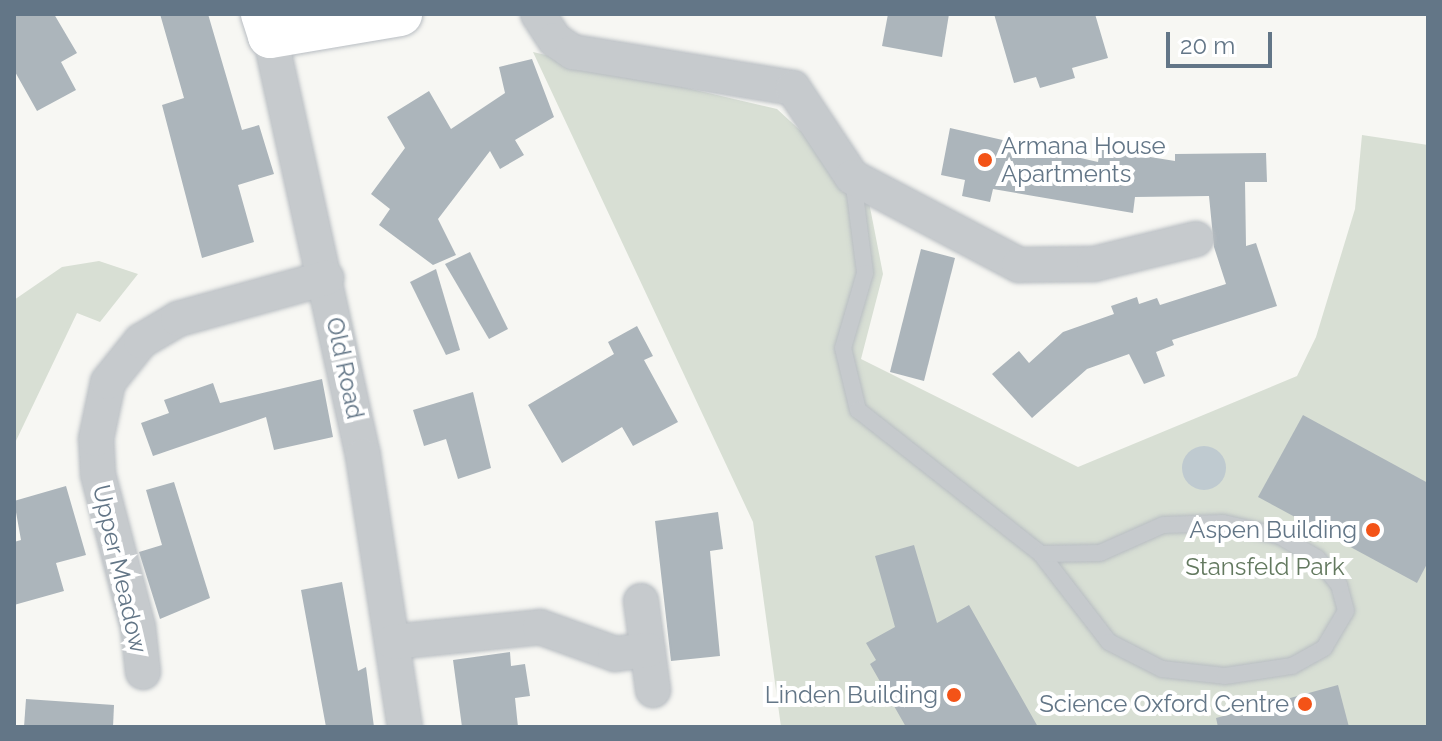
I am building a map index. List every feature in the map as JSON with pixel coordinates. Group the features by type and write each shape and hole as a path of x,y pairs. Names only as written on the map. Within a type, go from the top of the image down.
{"street":[{"path":"267,25 400,14"},
{"path":"538,14 555,40 573,52 793,88 852,177 1019,265 1094,264 1196,239"},
{"name":"Old Road","path":"267,25 326,278 393,642 405,727"},
{"name":"Upper Meadow","path":"143,672 138,627 98,474 96,439 108,382 141,341 178,319 326,278"},
{"path":"641,601 653,690"},
{"path":"393,642 540,627 615,654 648,650"}],"lane":[{"path":"852,177 865,273 843,348 858,410 1041,554 1109,642 1162,669 1225,676 1292,666 1324,648 1346,611 1339,585 1317,558 1280,536 1223,523 1163,525 1100,553 1041,554"}],"green space":[{"name":"Stansfeld Park","path":"533,52 777,109 867,192 883,274 861,359 1078,467 1297,376 1316,337 1355,209 1362,135 1428,145 1428,727 781,727 753,522"},
{"path":"99,261 138,274 100,322 77,313 14,445 14,300 62,267"}],"shaded area":[{"path":"1204,446 1220,452 1226,468 1220,484 1204,490 1188,484 1182,468 1188,452"}],"building":[{"path":"14,14 54,14 77,53 61,62 76,90 37,111 14,70"},
{"path":"160,14 208,14 242,130 259,125 274,174 238,185 254,242 202,258 162,105 184,98"},
{"path":"888,14 949,14 942,57 882,46"},
{"path":"994,14 1095,14 1108,58 1072,68 1075,78 1040,88 1036,77 1014,83"},
{"path":"532,59 554,117 515,140 524,155 500,169 490,151 438,219 456,255 433,265 379,225 390,209 371,194 405,148 387,117 429,91 451,129 505,93 499,67"},
{"path":"950,128 1098,162 1100,149 1175,161 1175,154 1266,153 1267,182 1245,182 1246,246 1256,243 1277,306 1172,340 1174,345 1156,352 1165,376 1144,384 1129,354 1087,369 1032,418 992,374 1019,351 1029,363 1063,332 1114,314 1111,306 1137,297 1139,304 1157,298 1160,305 1226,284 1214,247 1209,196 1135,197 1133,213 993,189 990,202 962,196 965,180 941,175"},
{"path":"921,249 955,258 924,381 890,372"},
{"path":"470,252 508,329 489,339 445,264"},
{"path":"436,269 460,350 446,355 410,282"},
{"path":"637,326 653,356 644,360 678,422 633,446 622,427 562,463 528,405 614,354 608,342"},
{"path":"322,379 333,437 274,450 266,417 153,456 141,423 169,413 164,400 213,383 220,403"},
{"path":"473,392 491,468 458,479 446,439 424,446 413,410"},
{"name":"Aspen Building","path":"1303,415 1428,483 1428,562 1417,583 1258,497"},
{"path":"174,482 210,598 160,619 139,552 162,545 146,490"},
{"path":"66,486 86,555 56,563 64,591 14,605 14,542 21,540 14,501"},
{"path":"718,512 723,549 710,551 720,656 671,661 655,521"},
{"name":"Linden Building","path":"914,545 937,623 969,605 1038,727 906,727 870,664 876,660 866,643 895,627 875,556"},
{"path":"342,582 358,671 366,667 374,727 326,727 301,590"},
{"path":"510,652 511,666 525,664 530,696 515,698 518,727 462,727 453,660"},
{"name":"Science Oxford Centre","path":"1338,685 1349,727 1218,727 1216,718"},
{"path":"26,699 114,705 113,727 24,727"}],"place":[{"name":"Armana House Apartments","path":"985,160"},
{"name":"Aspen Building","path":"1373,530"},
{"name":"Linden Building","path":"954,695"},
{"name":"Science Oxford Centre","path":"1305,704"}]}
